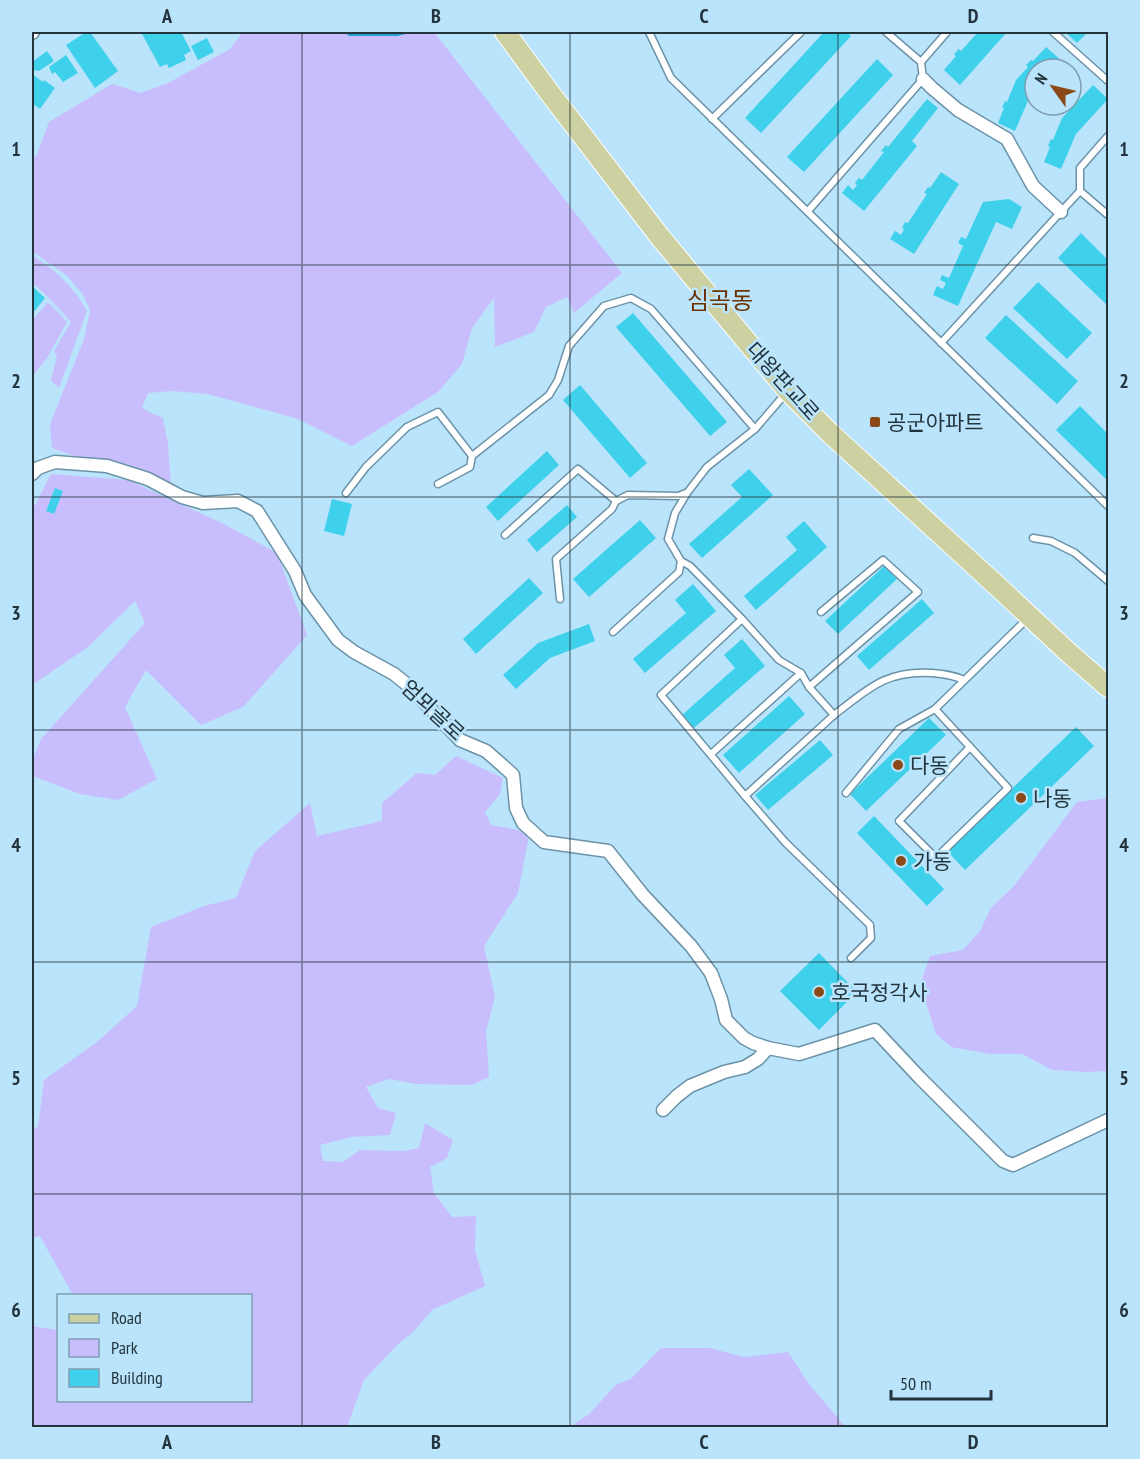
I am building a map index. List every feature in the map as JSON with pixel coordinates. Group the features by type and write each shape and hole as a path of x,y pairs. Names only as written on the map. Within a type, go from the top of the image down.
{"main road":[{"name":"대왕판교로","path":"510,34 549,92 660,237 788,390 831,434 1108,687"}],"street":[{"path":"923,79 958,110 1007,139 1033,186 1061,212"},
{"name":"엄뫼골로","path":"32,474 38,468 55,462 107,466 148,479 182,497 203,503 238,501 257,511 295,571 305,595 338,640 354,652 394,674 410,687 460,740 486,751 513,775 516,808 524,823 544,842 608,851 643,895 691,946 711,973 726,1020 744,1038 753,1043 799,1054 875,1030 1003,1161 1013,1165 1108,1120"},
{"path":"663,1110 676,1096 690,1086 745,1066 758,1059 768,1047"}],"lane":[{"path":"650,32 670,78 1108,506"},
{"path":"712,119 801,32"},
{"path":"808,211 923,79 921,62 886,32"},
{"path":"921,62 947,32"},
{"path":"1053,32 1108,81"},
{"path":"941,343 1080,191 1080,168 1108,136"},
{"path":"1080,191 1108,215"},
{"path":"438,483 470,467 472,456 549,395 558,380 569,346 604,306 631,298 651,309 755,429"},
{"path":"788,390 755,429 707,467 675,513 668,538 681,561 690,566 779,660 801,672 809,687 834,715"},
{"path":"346,493 366,467 407,427 438,412 472,456"},
{"path":"505,535 578,469 616,501"},
{"path":"560,600 556,559 612,509 616,501 628,495 678,496 687,493"},
{"path":"1033,538 1051,541 1075,553 1108,582"},
{"path":"809,687 918,592 883,560 821,612"},
{"path":"613,632 679,572 681,561"},
{"path":"846,793 899,729 934,709 1030,616"},
{"path":"742,619 661,695 785,842 870,925 871,938 851,958"},
{"path":"711,754 801,672"},
{"path":"745,796 834,715 880,682 898,675 918,672 952,675 964,680"},
{"path":"934,709 970,747 1008,788 936,858 899,820 970,747"}],"green space":[{"path":"243,32 434,32 622,273 574,313 567,297 546,307 534,332 495,347 494,298 472,328 462,364 438,392 352,446 298,419 208,394 172,391 148,393 142,408 163,418 168,444 171,485 52,448 50,424 84,339 90,310 82,293 66,275 32,251 32,161 49,122 112,84 141,93 168,83 230,49"},
{"path":"32,255 63,279 87,311 59,388 51,380 57,357 54,351 71,322 32,282"},
{"path":"48,302 67,322 47,358 32,377 32,321"},
{"path":"51,474 128,480 222,523 277,553 307,635 243,707 201,725 146,670 125,707 157,779 118,800 80,794 32,776 32,761 41,739 145,623 135,601 88,647 32,685 32,511"},
{"path":"456,756 503,778 500,794 485,812 491,825 518,830 529,836 518,893 484,946 495,997 486,1031 489,1077 472,1085 417,1084 389,1079 366,1087 378,1108 396,1113 390,1135 351,1137 320,1145 323,1161 343,1162 360,1150 403,1151 419,1148 425,1123 453,1140 447,1158 430,1167 434,1193 452,1217 476,1216 475,1250 485,1286 432,1310 412,1333 398,1344 364,1380 347,1427 32,1427 32,1326 57,1330 57,1402 252,1402 252,1294 72,1294 40,1236 32,1238 32,1128 38,1127 44,1080 97,1042 137,1006 151,927 204,906 236,898 255,851 310,803 317,836 382,821 382,803 417,773 435,775"},
{"path":"1108,798 1108,1070 1086,1072 1052,1070 1022,1054 990,1054 951,1047 936,1034 920,985 930,956 963,950 980,931 991,908 1014,886 1077,802"},
{"path":"661,1348 710,1348 743,1357 788,1352 809,1384 848,1427 569,1427 588,1415 616,1385 632,1378"}],"building":[{"path":"86,32 90,32 118,71 95,88 66,45"},
{"path":"181,32 191,51 184,55 186,60 169,68 167,64 160,67 142,34"},
{"path":"824,32 846,32 851,36 761,133 745,118"},
{"path":"978,32 1007,32 960,85 944,70 956,56 954,54 959,49 961,51"},
{"path":"1065,32 1088,32 1077,43"},
{"path":"207,38 214,52 198,60 191,46"},
{"path":"1046,47 1057,57 1037,57"},
{"path":"47,51 54,61 39,71 33,70 32,62"},
{"path":"66,55 78,73 63,82 55,72 52,74 49,67"},
{"path":"877,59 893,75 804,172 787,157"},
{"path":"1023,72 1023,112 1015,131 998,123 1004,108 1002,107 1005,101 1007,102 1016,80"},
{"path":"32,74 55,88 40,109 32,103"},
{"path":"1093,85 1108,99 1076,134 1061,169 1044,162 1050,147 1048,146 1062,118 1083,117 1083,96"},
{"path":"927,99 938,108 912,141 917,146 864,211 842,193 848,185 853,190 859,178 862,180 884,152 881,151 886,145 888,147"},
{"path":"941,172 959,184 914,254 890,239 895,231 901,235 905,222 908,223 927,194 924,193"},
{"path":"1009,199 1022,207 1012,229 996,222 958,306 933,295 937,286 943,289 946,283 940,280 942,275 949,278 963,246 958,243 961,237 966,239 983,202"},
{"path":"1081,233 1108,260 1108,306 1058,258"},
{"path":"1038,282 1092,333 1067,359 1013,308"},
{"path":"32,286 45,298 32,314"},
{"path":"633,313 727,422 710,436 616,327"},
{"path":"1006,315 1078,381 1057,404 985,338"},
{"path":"580,385 647,463 630,478 563,400"},
{"path":"1080,406 1108,434 1108,481 1056,430"},
{"path":"547,451 559,465 498,521 486,507"},
{"path":"749,469 773,495 702,558 689,544 742,497 731,485"},
{"path":"55,488 63,491 54,514 46,511"},
{"path":"332,499 352,504 344,536 324,531"},
{"path":"567,505 577,517 537,552 527,540"},
{"path":"640,520 656,538 589,597 573,579"},
{"path":"804,521 827,547 756,610 744,596 797,550 786,537"},
{"path":"884,566 897,579 838,634 825,621"},
{"path":"529,578 543,593 476,654 463,639"},
{"path":"693,584 716,611 645,673 633,659 686,613 675,600"},
{"path":"922,599 934,613 869,670 857,656"},
{"path":"589,624 595,641 550,658 516,689 503,675 538,643"},
{"path":"742,639 765,666 694,728 682,715 735,668 724,655"},
{"path":"789,696 805,714 739,773 723,755"},
{"name":"다동","path":"929,718 946,735 866,811 850,794"},
{"name":"나동","path":"1076,727 1094,746 965,870 947,851"},
{"path":"820,740 833,755 768,810 755,795"},
{"name":"가동","path":"874,816 944,889 927,906 857,833"},
{"name":"호국정각사","path":"819,953 857,992 819,1030 780,991"}],"waterway":[{"path":"347,32 350,34 405,32"}],"place":[{"name":"공군아파트","path":"875,422"},
{"name":"다동","path":"898,765"},
{"name":"나동","path":"1021,798"},
{"name":"가동","path":"901,861"},
{"name":"호국정각사","path":"819,992"}],"district":[{"name":"심곡동","path":"720,300"}]}
